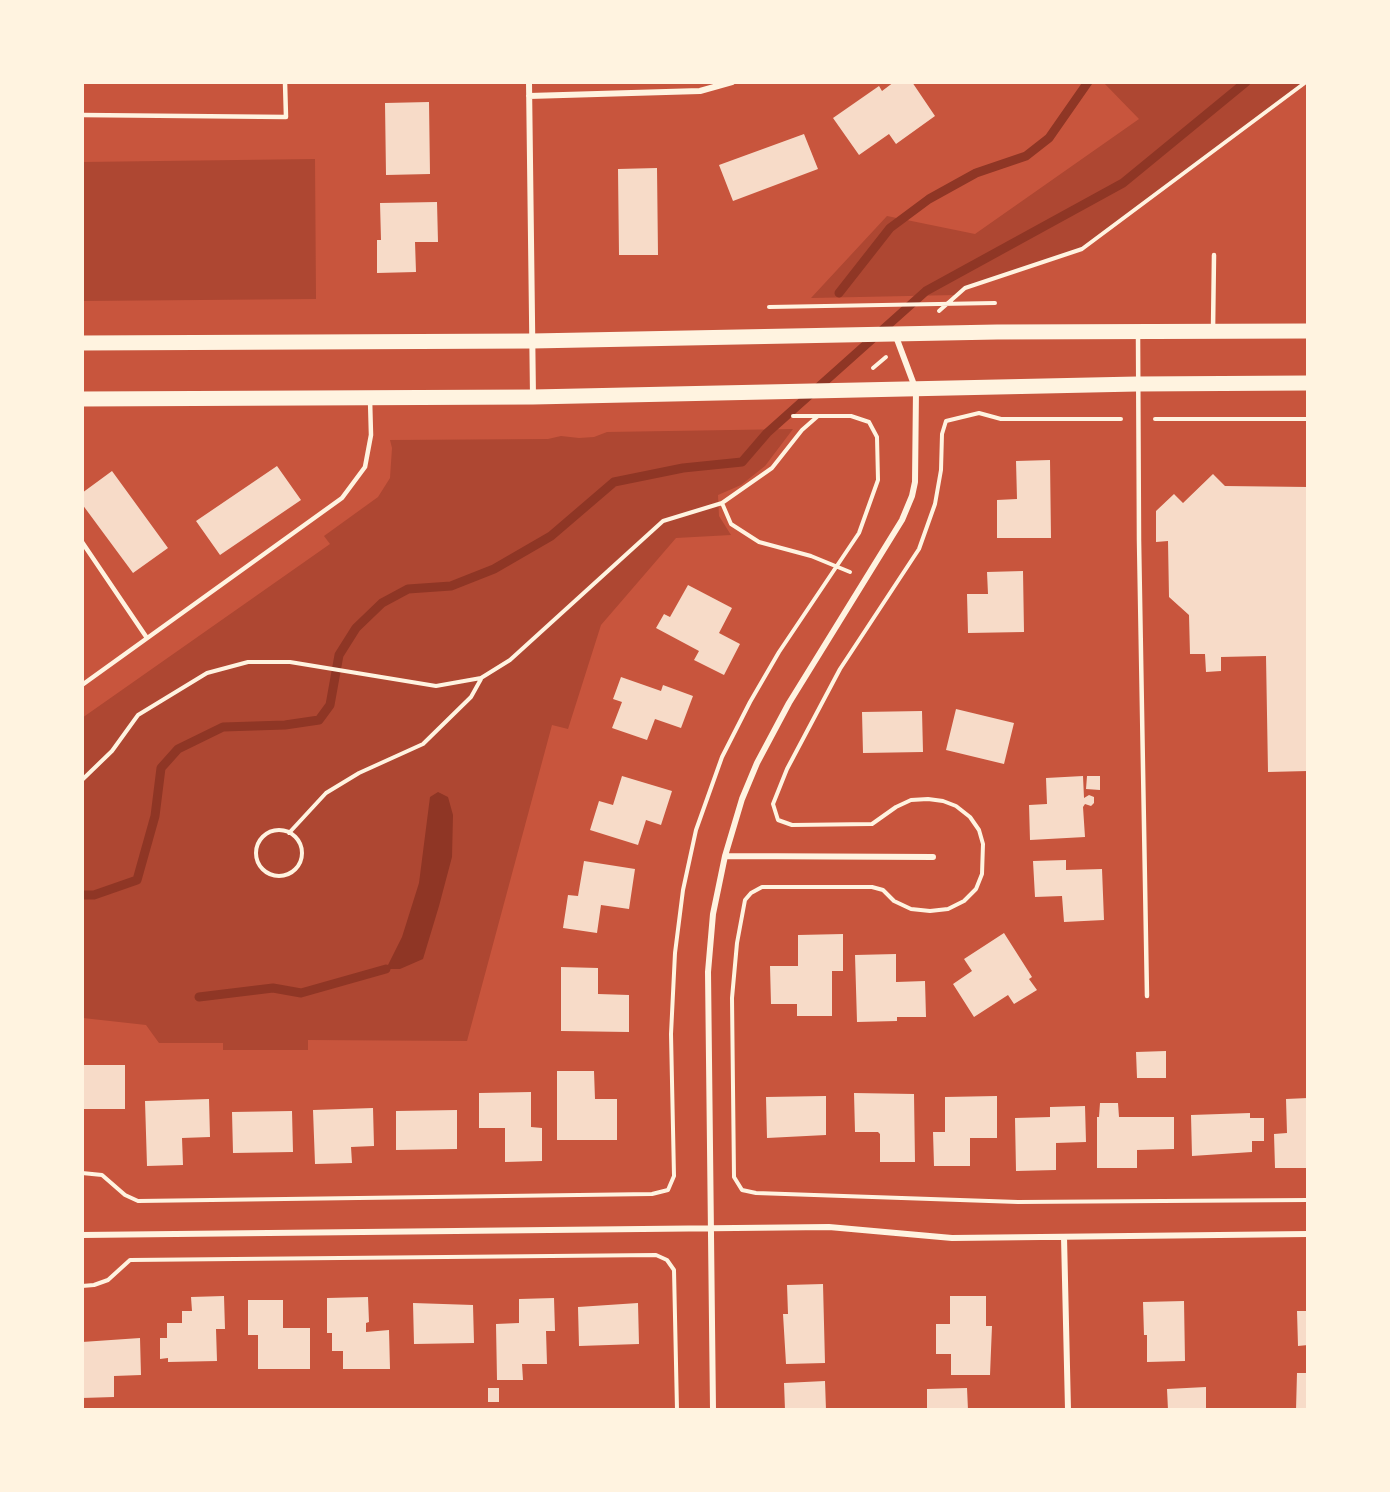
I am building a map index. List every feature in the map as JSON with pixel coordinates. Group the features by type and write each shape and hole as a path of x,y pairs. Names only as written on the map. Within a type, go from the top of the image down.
{"main road":[{"path":"82,343 532,341 997,332 1308,331"},
{"path":"82,399 710,395 1137,384 1308,383"}],"street":[{"path":"529,82 533,397"},
{"path":"529,96 700,91 732,82"},
{"path":"713,1410 708,972 713,914 724,856 742,799 757,763 789,703 902,520 912,496 915,482 916,390 895,334"},
{"path":"724,856 933,857"},
{"path":"82,1235 710,1227 829,1227 952,1238 1308,1234"},
{"path":"1064,1237 1068,1410"}],"lane":[{"path":"82,115 286,117 285,82"},
{"path":"1213,332 1214,255"},
{"path":"1138,333 1147,996"},
{"path":"82,685 342,498 365,467 371,435 370,398"},
{"path":"82,542 147,638"}],"path":[{"path":"965,288 1082,249 1306,82"},
{"path":"769,307 995,303"},
{"path":"82,1173 102,1175 124,1196 138,1201 652,1194 669,1191 674,1176 671,1034 675,953 683,890 696,830 722,757 750,702 779,652 859,533 878,480 877,437 871,422 851,416"},
{"path":"1159,419 1308,419"},
{"path":"82,780 112,751 138,715 207,673 248,662 290,662 436,686 481,678 510,660 663,521 722,503 772,468 802,430"},
{"path":"722,503 731,524 759,542 811,556 866,579"},
{"path":"289,833 326,793 359,773 423,744 471,697 481,678"},
{"path":"274,831 289,833 300,844 301,859 292,872 277,876 263,871 256,858 258,844 262,838 274,831"},
{"path":"1018,1202 1308,1200"},
{"path":"82,1286 108,1280 130,1260 656,1255 669,1259 674,1270 677,1410"}],"shaded area":[{"path":"1104,83 1306,83 1082,249 965,287 956,295 811,298 887,216 975,234 1139,119"},
{"path":"315,159 316,299 83,301 83,162"},
{"path":"793,429 765,466 741,485 718,495 719,516 731,535 676,538 601,625 568,729 552,725 467,1041 308,1040 308,1050 223,1050 223,1043 159,1043 146,1025 83,1018 82,718 330,544 324,536 378,497 390,478 392,448 390,440 548,439 561,436 594,437 607,432"},
{"path":"438,792 448,797 453,815 452,857 439,906 423,959 400,969 386,969 402,937 419,883 430,797"}],"building":[{"path":"894,82 912,82 935,116 896,144 889,134 859,155 833,118 879,86 882,91"},
{"path":"429,102 430,174 386,175 385,103"},
{"path":"804,134 818,169 733,201 719,165"},
{"path":"657,168 658,255 619,255 618,169"},
{"path":"437,202 438,242 415,242 416,272 377,273 377,240 381,240 380,203"},
{"path":"1050,460 1051,538 997,538 997,500 1017,499 1016,461"},
{"path":"277,466 301,500 220,555 196,521"},
{"path":"112,471 168,548 133,573 82,504 82,493"},
{"path":"1213,474 1225,486 1308,487 1308,771 1268,772 1266,656 1221,657 1221,671 1206,672 1205,654 1190,654 1189,615 1169,597 1168,541 1156,542 1156,511 1174,494 1183,503"},
{"path":"1023,571 1024,632 968,633 967,594 988,594 987,572"},
{"path":"688,585 732,608 719,633 740,644 724,675 694,660 699,651 656,628 664,614 670,617"},
{"path":"621,677 661,691 663,685 693,696 681,728 655,719 647,740 612,728 622,702 613,699"},
{"path":"956,709 1014,723 1004,764 946,750"},
{"path":"922,711 923,752 863,753 862,712"},
{"path":"622,776 672,791 661,825 646,820 638,845 590,830 599,801 613,805"},
{"path":"1083,776 1084,798 1089,795 1094,797 1094,803 1091,806 1085,804 1083,807 1085,837 1030,840 1029,805 1047,804 1046,778"},
{"path":"1087,776 1100,776 1100,790 1086,789"},
{"path":"1066,860 1066,870 1102,869 1104,920 1064,922 1062,896 1035,897 1033,861"},
{"path":"584,861 635,869 629,909 601,905 597,933 563,928 568,895 578,896"},
{"path":"1004,933 1032,977 1029,979 1037,990 1014,1004 1008,995 974,1017 953,984 972,971 964,959"},
{"path":"843,934 843,971 832,971 832,1016 797,1016 797,1004 771,1004 770,966 798,966 798,935"},
{"path":"896,954 896,982 925,981 926,1017 897,1017 897,1021 857,1022 855,955"},
{"path":"561,967 598,968 598,994 629,995 629,1032 561,1031"},
{"path":"1166,1051 1166,1078 1137,1078 1136,1052"},
{"path":"82,1065 125,1065 125,1109 82,1109"},
{"path":"557,1071 594,1071 595,1099 617,1099 617,1140 557,1140"},
{"path":"531,1092 531,1127 542,1128 542,1161 505,1162 505,1128 479,1128 479,1093"},
{"path":"854,1093 914,1094 915,1162 880,1162 880,1134 878,1132 855,1132"},
{"path":"826,1096 826,1135 767,1138 766,1097"},
{"path":"997,1096 997,1138 970,1138 970,1166 934,1166 933,1132 945,1132 945,1097"},
{"path":"1308,1098 1308,1168 1275,1168 1274,1134 1287,1133 1286,1099"},
{"path":"209,1099 210,1137 182,1138 183,1165 147,1166 145,1101"},
{"path":"1100,1103 1118,1103 1119,1117 1174,1117 1174,1149 1137,1150 1137,1168 1097,1168 1097,1117 1099,1117"},
{"path":"1085,1106 1086,1142 1056,1143 1056,1170 1016,1171 1015,1118 1050,1117 1050,1107"},
{"path":"373,1108 374,1146 351,1147 352,1163 315,1164 313,1110"},
{"path":"457,1110 457,1149 396,1150 396,1111"},
{"path":"292,1111 293,1152 233,1153 232,1112"},
{"path":"1250,1113 1250,1118 1264,1118 1264,1141 1252,1141 1252,1152 1192,1156 1191,1115"},
{"path":"823,1284 825,1363 786,1364 783,1314 788,1314 787,1285"},
{"path":"224,1296 225,1329 216,1329 217,1361 168,1362 168,1358 160,1359 160,1338 167,1338 167,1323 182,1323 182,1311 192,1311 191,1297"},
{"path":"950,1296 986,1296 986,1326 992,1326 990,1375 951,1375 951,1354 936,1354 936,1324 950,1324"},
{"path":"368,1297 369,1322 366,1323 366,1332 389,1330 390,1369 343,1369 343,1351 332,1351 332,1333 327,1333 327,1298"},
{"path":"554,1298 555,1331 546,1331 547,1364 522,1364 523,1380 497,1380 496,1324 519,1323 519,1299"},
{"path":"248,1300 283,1300 283,1328 310,1328 310,1369 258,1369 258,1335 248,1335"},
{"path":"1184,1301 1185,1361 1147,1362 1143,1302"},
{"path":"413,1303 473,1305 474,1343 414,1344"},
{"path":"638,1303 639,1344 579,1346 578,1307"},
{"path":"1297,1311 1308,1311 1308,1345 1298,1346"},
{"path":"140,1338 141,1375 114,1376 114,1397 82,1398 82,1342"},
{"path":"1297,1373 1308,1373 1308,1410 1296,1410"},
{"path":"825,1381 826,1410 785,1410 784,1383"},
{"path":"1206,1387 1206,1410 1168,1410 1167,1389"},
{"path":"488,1388 499,1388 499,1402 488,1402"},
{"path":"967,1388 968,1410 927,1410 927,1389"}],"waterway":[{"path":"839,293 890,228 929,199 976,173 1026,156 1049,138 1088,82"},
{"path":"82,895 94,895 137,880 155,816 161,768 178,749 223,727 285,725 319,720 330,705 339,655 356,628 382,603 408,589 451,586 494,569 551,536 614,482 683,468 742,462 767,433 926,291 1123,183 1246,82"},
{"path":"199,997 273,988 301,993 386,969"}]}
